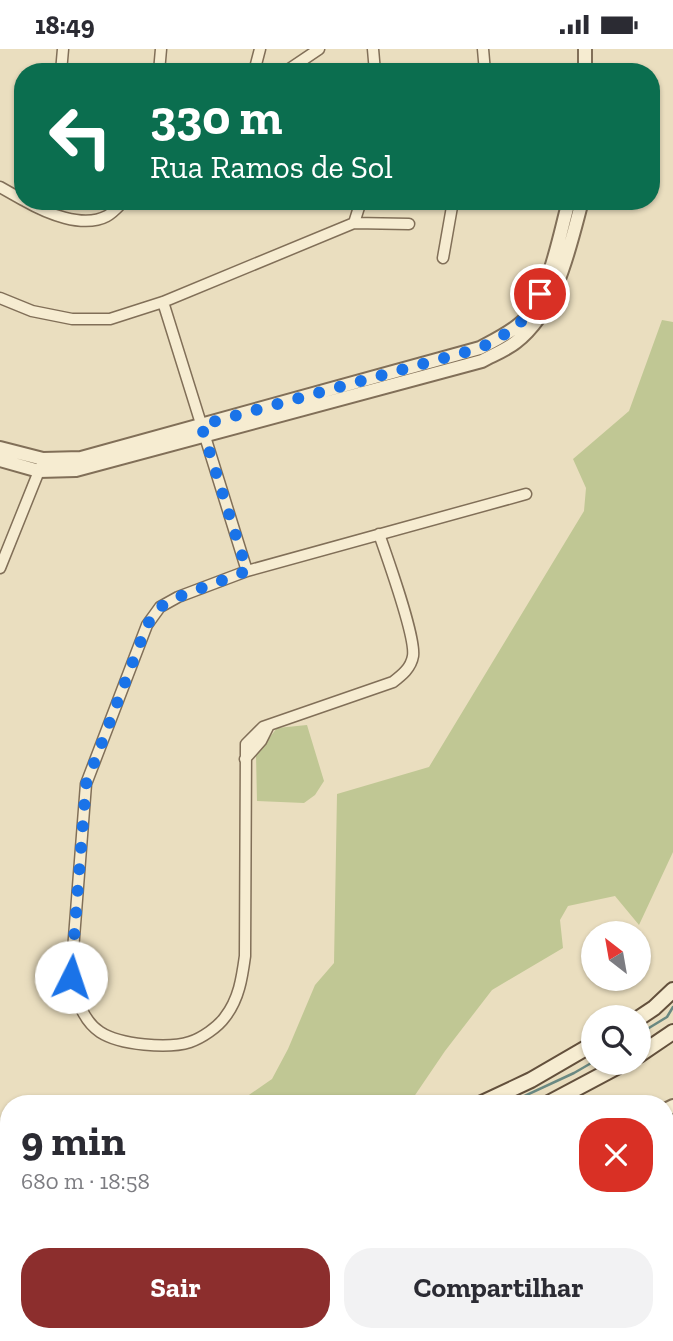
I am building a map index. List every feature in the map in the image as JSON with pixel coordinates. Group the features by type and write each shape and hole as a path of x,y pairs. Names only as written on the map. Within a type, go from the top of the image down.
{"main road":[{"path":"651,1010 673,990"},
{"path":"651,1047 673,1033"},
{"path":"499,1095 581,1051"},
{"path":"564,1095 602,1075"}],"street":[{"path":"298,63 319,49"},
{"path":"41,210 86,222 106,217 114,210"},
{"path":"354,223 358,210"},
{"path":"443,258 451,210"},
{"path":"202,430 480,348 505,335 533,309 547,278 566,210"},
{"path":"0,460 41,465 80,458 482,361 516,342 538,319 552,294 579,210"},
{"path":"0,298 32,311 72,319 110,319 163,302 354,223 409,224"},
{"path":"163,302 247,571"},
{"path":"0,448 41,465"},
{"path":"0,568 41,465"},
{"path":"379,534 413,655 407,671 393,682 269,725 254,734 246,744 245,956 241,986 232,1006 225,1018 191,1042 173,1044 120,1041 100,1032 86,1017 76,999 71,977 86,784 153,614 178,597 247,571 379,534 526,494"}],"green space":[{"path":"662,320 673,322 673,852 641,921 636,921 615,896 568,906 560,920 563,948 492,990 415,1095 249,1095 272,1079 315,985 334,963 337,794 429,767 584,511 586,488 573,459 629,411"},
{"path":"307,725 324,781 315,795 304,803 257,801 256,755 277,728"}],"waterway":[{"path":"651,1027 667,1017 673,1007"},
{"path":"526,1095 581,1069"}],"route":[{"path":"71,977 86,784 147,625 160,607 178,597 247,571 201,425 480,348 505,335 523,321 540,294"}]}
